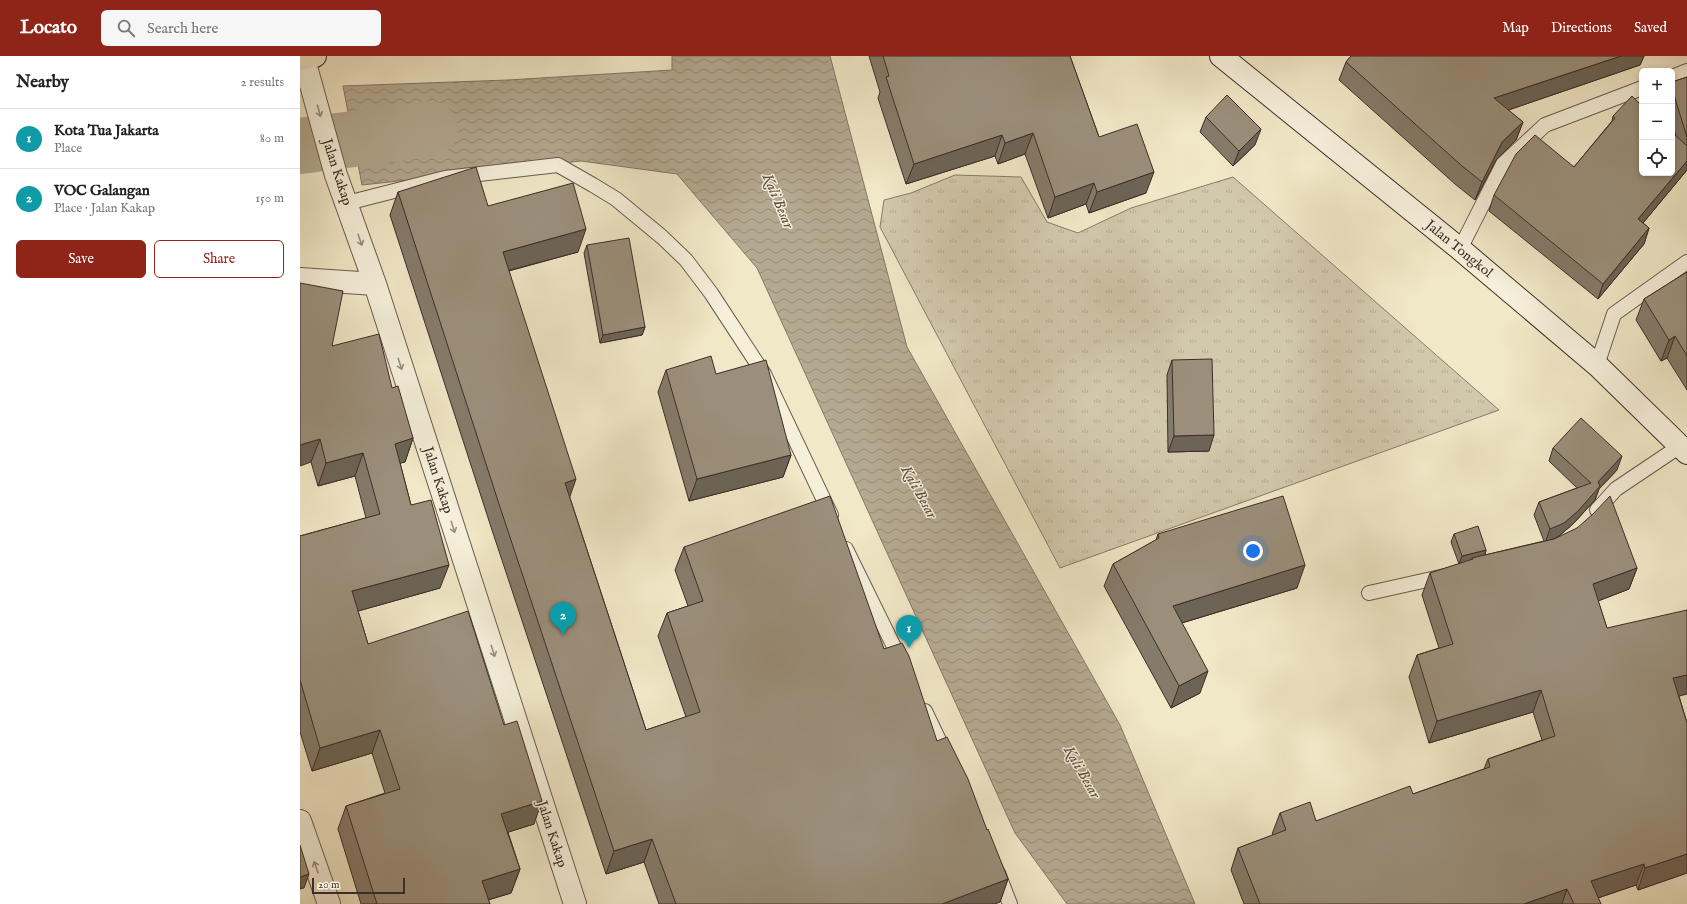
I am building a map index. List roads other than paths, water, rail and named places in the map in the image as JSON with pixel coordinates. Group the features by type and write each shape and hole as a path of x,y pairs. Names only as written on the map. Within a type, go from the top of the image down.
{"street":[{"name":"Jalan Tongkol","path":"1221,56 1460,249 1597,366 1684,450"},
{"name":"Jalan Kakap","path":"306,60 336,175 375,284 575,904"},
{"path":"300,279 375,284"},
{"path":"300,821 329,904"}],"lane":[{"path":"1675,76 1687,71"},
{"path":"1460,249 1502,164 1545,124 1639,89"},
{"path":"347,203 445,178 558,165 616,199 662,237 686,260 711,292 764,374 909,679"},
{"path":"1597,366 1614,314 1687,262"},
{"path":"1590,518 1616,489 1684,450"},
{"path":"1369,594 1460,572"},
{"path":"920,700 954,771"},
{"path":"993,862 1010,904"}],"water":[{"name":"Kali Besar","path":"672,56 830,56 907,347 1120,725 1195,904 1067,904 1015,833 757,268 677,174 581,161 362,185 343,86 508,80 672,70"}],"waterway":[{"path":"300,146 430,129"}],"place":[{"name":"VOC Galangan","path":"563,635"},
{"name":"Kota Tua Jakarta","path":"909,648"}]}
